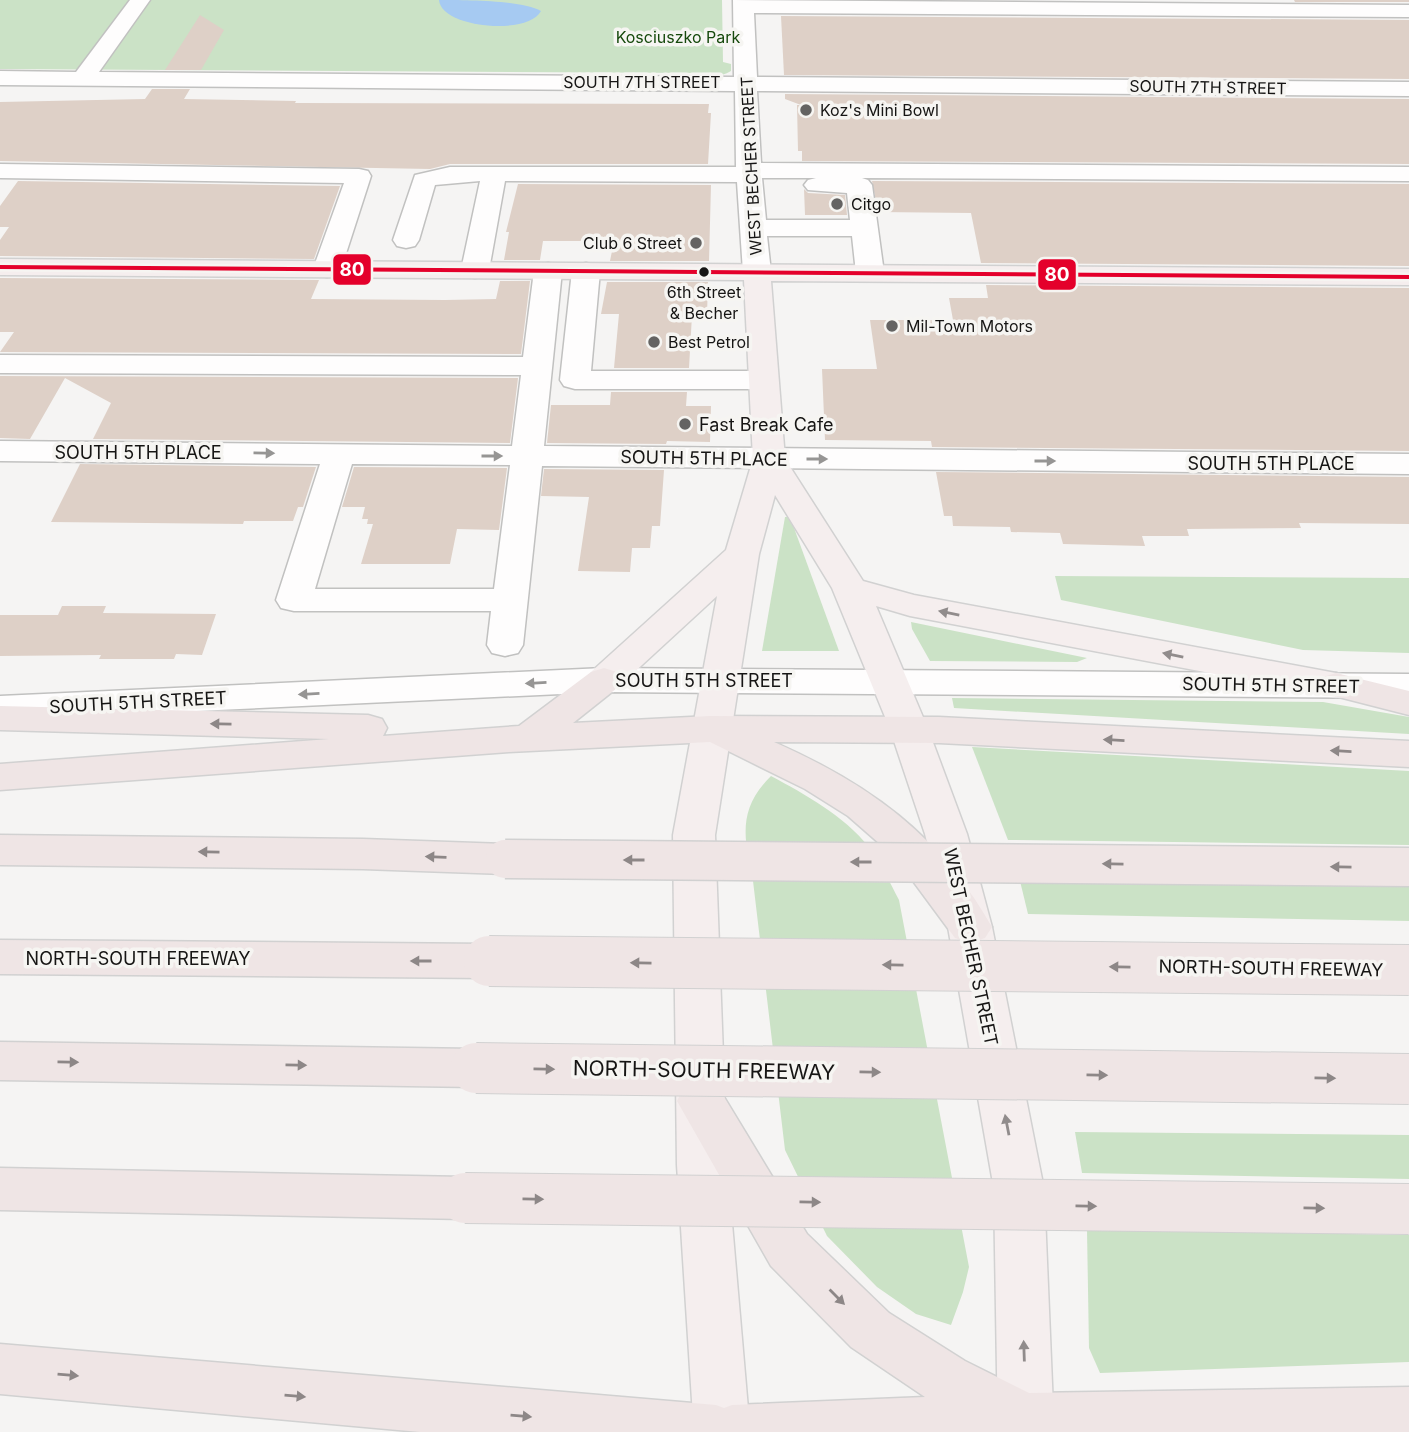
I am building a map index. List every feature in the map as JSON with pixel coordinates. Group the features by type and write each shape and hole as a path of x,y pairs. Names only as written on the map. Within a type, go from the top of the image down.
{"highway":[{"path":"0,718 391,728 519,738 604,680"},
{"path":"1336,685 1409,703"},
{"path":"710,729 779,759 863,807 903,839 970,927"},
{"path":"0,777 519,738 710,729 909,729 1409,754"},
{"path":"0,850 363,854 505,859 1409,867"},
{"name":"NORTH-SOUTH FREEWAY","path":"0,957 1409,970"},
{"name":"NORTH-SOUTH FREEWAY","path":"0,1062 1409,1079"},
{"path":"701,1101 789,1250 870,1330 944,1379 1026,1426"},
{"path":"0,1189 465,1198 1409,1209"},
{"path":"0,1369 716,1432"},
{"path":"732,1432 1026,1426 1409,1413"}],"main road":[{"path":"0,267 1409,277"},
{"name":"WEST BECHER STREET","path":"722,1432 702,1166 694,835 710,729 743,554 769,459 757,272"},
{"name":"WEST BECHER STREET","path":"769,459 850,588 909,729 946,834 970,927 1019,1189 1026,1426"},
{"path":"604,680 743,554"},
{"path":"850,588 910,605 1336,685"}],"street":[{"path":"83,78 140,0"},
{"path":"743,4 1409,11"},
{"name":"WEST BECHER STREET","path":"743,4 749,177 757,272"},
{"name":"SOUTH 7TH STREET","path":"0,78 1409,89"},
{"path":"0,171 359,176 327,269"},
{"path":"475,270 494,173"},
{"path":"407,240 424,180 450,174 749,177 1409,174"},
{"path":"749,177 802,185 859,186 870,273"},
{"path":"802,185 805,228"},
{"path":"831,186 836,228"},
{"path":"754,228 866,228"},
{"path":"505,645 548,271"},
{"path":"586,271 576,380 763,380"},
{"path":"0,364 539,366"},
{"name":"SOUTH 5TH PLACE","path":"0,451 1409,464"},
{"path":"339,454 294,600 509,600"},
{"name":"SOUTH 5TH STREET","path":"0,708 604,680 1409,686"}],"green space":[{"name":"Kosciuszko Park","path":"0,0 722,0 723,62 731,64 731,71 715,76 699,73 0,69"},
{"path":"785,517 790,517 839,651 762,651"},
{"path":"1055,576 1409,578 1409,653 1303,650 1061,600"},
{"path":"911,622 1087,658 1077,662 930,661 912,629"},
{"path":"952,698 1323,702 1409,717 1409,734 954,708"},
{"path":"972,747 1409,771 1409,845 1008,840"},
{"path":"771,776 848,825 869,847 899,900 969,1267 951,1325 916,1314 877,1287 827,1236 785,1150 746,838 748,813 760,789"},
{"path":"1020,881 1409,884 1409,921 1028,914"},
{"path":"1075,1132 1409,1135 1409,1179 1082,1173"},
{"path":"1087,1230 1409,1235 1409,1362 1100,1373 1089,1348"}],"water":[{"path":"439,0 507,3 541,11 533,19 520,24 486,25 454,17 443,10"}],"building":[{"path":"1294,0 1409,0 1409,2 1295,2"},
{"path":"200,15 224,30 201,70 165,70"},
{"path":"781,16 1409,20 1409,79 784,75"},
{"path":"152,89 190,89 184,99 296,101 295,103 709,104 708,113 711,113 708,164 450,164 430,169 0,161 0,102 145,99"},
{"path":"785,94 1409,99 1409,164 802,161 802,151 798,151 797,105 801,105 785,99"},
{"path":"18,181 340,186 314,259 0,256 0,240 9,227 0,227 0,206"},
{"path":"872,181 1409,184 1409,266 981,263 971,213 878,212"},
{"path":"518,184 711,185 709,261 610,261 614,241 543,241 540,260 504,260 509,232 506,232"},
{"path":"804,189 808,193 845,195 847,215 805,215"},
{"path":"0,278 319,280 311,299 445,300 496,299 500,281 530,281 521,354 0,352 14,332 0,332"},
{"path":"607,282 708,282 707,315 692,315 689,368 614,368 619,314 601,314"},
{"path":"986,285 1409,288 1409,451 932,447 931,441 825,440 822,369 877,369 870,320 953,320 949,298 988,298"},
{"path":"0,376 518,378 510,443 93,439 111,403 65,378 30,439 0,438"},
{"path":"611,392 687,392 686,406 711,406 710,442 547,443 551,405 610,405"},
{"path":"80,464 316,467 303,507 298,507 293,521 244,521 243,524 51,522"},
{"path":"354,467 507,468 499,530 457,529 450,564 361,564 373,524 367,524 368,519 362,519 365,507 342,507"},
{"path":"544,469 664,470 660,526 652,526 650,548 632,548 630,572 578,571 589,497 541,496"},
{"path":"936,472 1409,477 1409,524 1299,523 1301,528 1187,529 1189,536 1142,536 1145,546 1063,544 1060,533 1011,532 1010,527 953,526 952,516 944,516"},
{"path":"62,606 106,606 103,613 216,614 202,655 176,654 174,659 99,659 101,655 0,656 0,615 58,615"}],"transit line":[{"name":"80","path":"0,267 1409,277"}],"place":[{"name":"Koz's Mini Bowl","path":"806,110"},
{"name":"Citgo","path":"837,204"},
{"name":"Club 6 Street","path":"696,243"},
{"name":"6th Street & Becher","path":"704,272"},
{"name":"Mil-Town Motors","path":"892,326"},
{"name":"Best Petrol","path":"654,342"},
{"name":"Fast Break Cafe","path":"685,424"}]}
